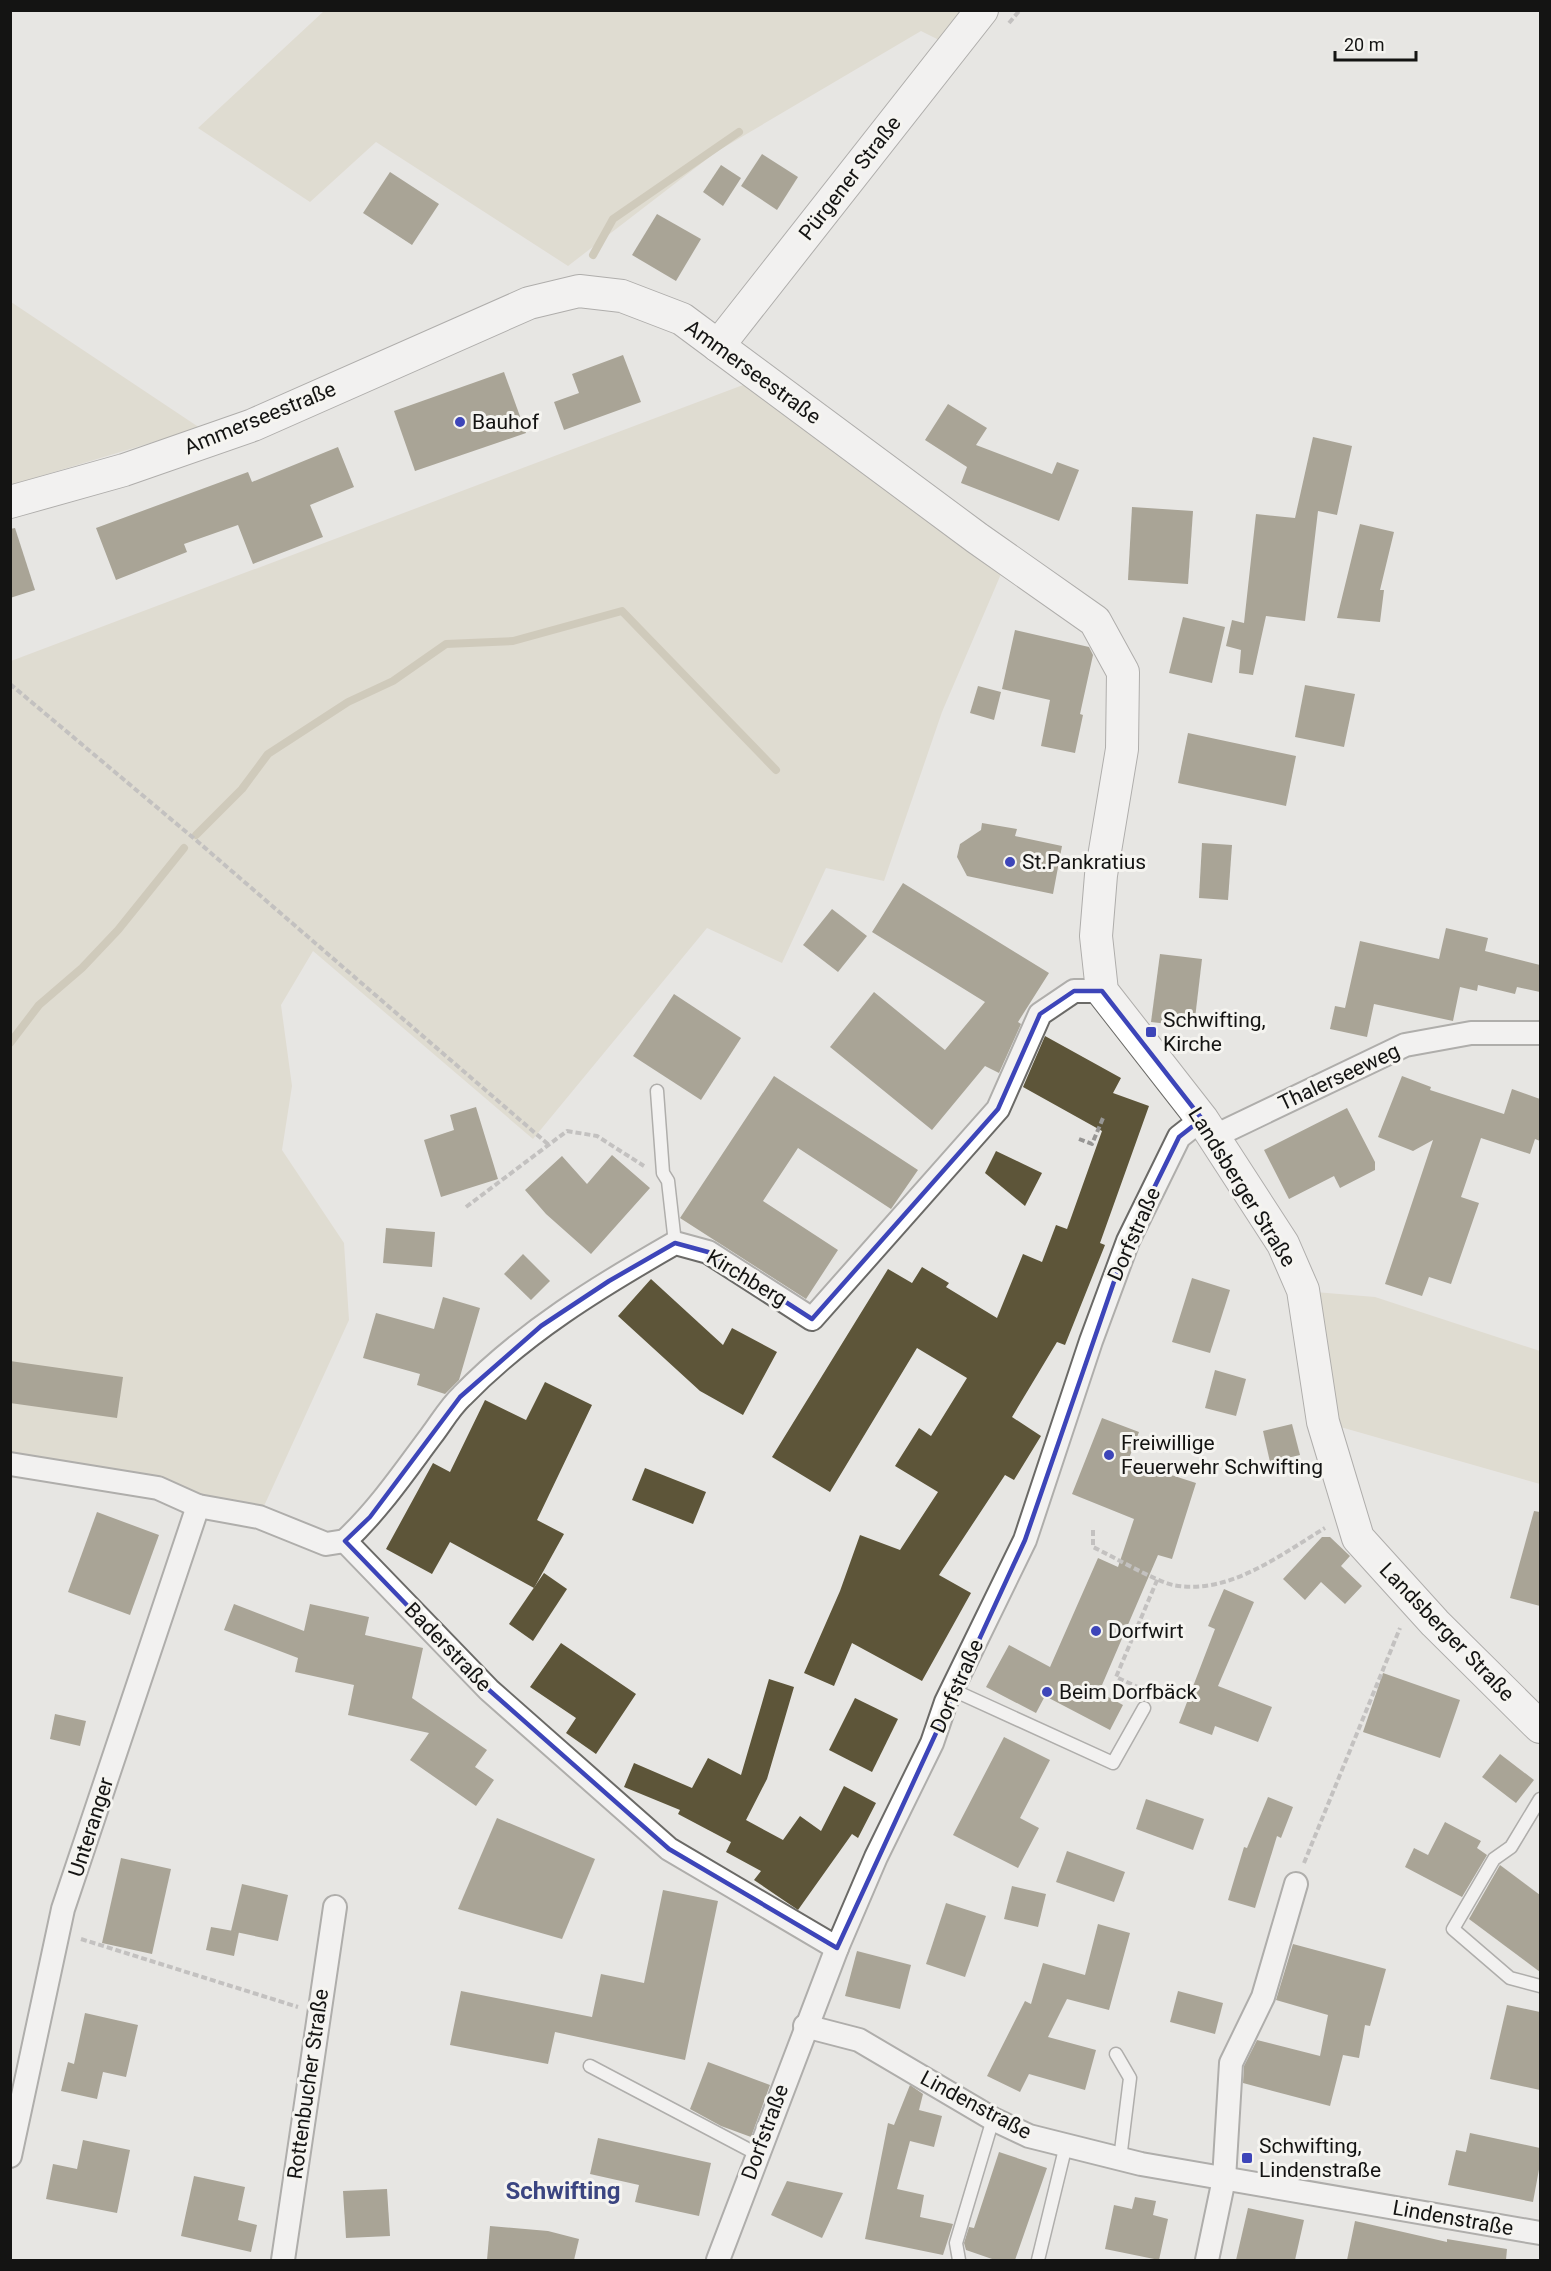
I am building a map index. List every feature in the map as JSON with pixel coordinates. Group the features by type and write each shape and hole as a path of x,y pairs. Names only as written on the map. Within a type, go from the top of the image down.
{"street":[{"name":"Pürgener Straße","path":"718,346 982,10"},
{"name":"Ammerseestraße","path":"10,502 124,470 253,425 529,303 579,291 622,296 682,319 976,538 1095,621 1123,672 1122,749 1101,875 1096,936 1102,991"},
{"name":"Landsberger Straße","path":"1102,991 1208,1128 1282,1244 1303,1290 1323,1422 1358,1538 1415,1601 1540,1727"},
{"name":"Kirchberg","path":"675,1243 708,1252 812,1319 999,1109 1040,1014 1074,992 1102,991"},
{"name":"Thalerseeweg","path":"1208,1128 1405,1045 1471,1033 1540,1033"},
{"name":"Dorfstraße","path":"718,2260 805,2026 837,1948 876,1857 920,1770 952,1690 1025,1540 1091,1341 1128,1241 1179,1137 1208,1128"},
{"path":"10,1464 158,1488 198,1506 259,1517 326,1544 345,1541 370,1517 460,1397 502,1358 541,1326 609,1281 675,1243"},
{"name":"Unteranger","path":"10,2156 63,1909 198,1506"},
{"name":"Baderstraße","path":"345,1541 489,1690 669,1849 837,1948"},
{"path":"1207,2260 1224,2179 1231,2063 1263,1997 1296,1884"},
{"name":"Rottenbucher Straße","path":"283,2260 335,1907"},
{"name":"Lindenstraße","path":"805,2026 859,2040 993,2119 1029,2136 1120,2159 1224,2179 1540,2234"}],"lane":[{"path":"657,1092 663,1173 668,1180 675,1243"},
{"path":"952,1690 1113,1763 1144,1708"},
{"path":"1540,1799 1511,1847 1494,1859 1453,1929 1510,1978 1540,1986"},
{"path":"1116,2054 1130,2078 1120,2159"},
{"path":"590,2066 757,2154"},
{"path":"959,2260 956,2243 993,2119"},
{"path":"1038,2260 1066,2145"}],"path":[{"path":"10,684 197,841 549,1145"},
{"path":"1078,1139 1092,1144 1103,1118"},
{"path":"466,1207 567,1131 597,1136 668,1180"},
{"path":"1094,1530 1093,1547 1172,1585 1221,1585 1267,1562 1350,1513"},
{"path":"1144,1708 1150,1693 1116,1677 1158,1578"},
{"path":"1296,1884 1403,1619 1415,1601"},
{"path":"58,1932 318,2014"}],"highlighted area":[{"path":"1074,991 1102,991 1202,1119 1179,1137 1128,1241 1025,1540 837,1948 669,1849 489,1690 345,1541 370,1517 460,1397 541,1326 609,1281 675,1243 708,1252 812,1319 998,1109 1040,1014"}],"shaded area":[{"path":"324,11 963,11 939,40 921,31 716,152 568,266 376,142 310,202 198,128"},
{"path":"11,302 200,428 11,485"},
{"path":"743,385 1001,574 942,712 884,881 826,868 782,963 707,928 533,1139 313,951 281,1005 292,1086 282,1150 344,1243 349,1320 259,1517 11,1464 11,661"},
{"path":"1303,1291 1375,1297 1540,1351 1540,1484 1323,1422"}],"building":[{"path":"762,154 798,177 777,210 741,186"},
{"path":"721,165 741,178 723,206 703,192"},
{"path":"390,172 439,204 412,245 363,213"},
{"path":"657,214 701,239 676,281 632,255"},
{"path":"623,355 641,402 564,430 554,402 579,393 572,374"},
{"name":"Bauhof","path":"504,372 526,433 415,471 394,411"},
{"path":"948,404 987,428 976,445 1052,474 1057,462 1079,470 1059,521 961,483 967,467 925,440"},
{"path":"1313,437 1352,446 1337,515 1318,511 1305,621 1266,616 1253,675 1239,673 1241,650 1226,646 1232,620 1244,623 1256,514 1295,518"},
{"path":"338,447 354,487 310,505 323,537 253,564 238,525 184,544 187,552 116,580 96,528 248,472 252,482"},
{"path":"1132,507 1193,511 1188,584 1128,580"},
{"path":"1360,524 1394,532 1380,590 1384,590 1380,622 1337,618"},
{"path":"15,528 35,590 10,598 10,529"},
{"path":"1183,617 1225,627 1212,683 1169,673"},
{"path":"1015,630 1089,647 1093,655 1080,714 1083,715 1075,753 1041,746 1050,700 1002,689"},
{"path":"1305,685 1355,694 1344,747 1295,737"},
{"path":"978,686 1001,692 994,720 970,713"},
{"path":"1188,733 1296,756 1286,806 1178,783"},
{"name":"St.Pankratius","path":"982,823 1017,829 1015,836 1062,846 1053,894 967,876 957,857 960,844 981,830"},
{"path":"1202,843 1232,845 1228,900 1199,898"},
{"path":"903,883 1049,973 1018,1022 1021,1024 999,1073 985,1066 932,1130 830,1047 874,992 945,1050 985,1002 872,932"},
{"path":"832,909 867,936 838,972 803,945"},
{"path":"1446,928 1488,938 1485,951 1540,965 1540,992 1517,987 1515,994 1478,985 1477,991 1460,987 1453,1021 1374,1004 1367,1037 1330,1029 1335,1006 1345,1008 1360,941 1439,959"},
{"path":"1160,954 1202,959 1194,1027 1151,1022"},
{"path":"674,994 741,1038 701,1100 633,1056"},
{"path":"1045,1036 1121,1078 1113,1093 1149,1106 1100,1243 1105,1245 1065,1345 1057,1342 1012,1417 1041,1436 1014,1480 1005,1475 939,1575 971,1593 922,1681 852,1643 834,1686 804,1673 840,1591 860,1535 900,1550 938,1492 895,1466 919,1428 931,1436 967,1378 917,1348 830,1492 772,1457 888,1269 912,1283 922,1267 949,1283 946,1287 997,1318 1023,1254 1042,1262 1056,1225 1067,1229 1102,1131 1023,1087"},
{"path":"774,1076 918,1170 891,1209 798,1148 763,1201 838,1250 806,1299 680,1218"},
{"path":"1402,1076 1431,1087 1430,1090 1504,1114 1512,1089 1540,1099 1540,1141 1535,1139 1530,1154 1481,1138 1461,1197 1479,1203 1451,1284 1429,1277 1422,1296 1385,1284 1433,1140 1413,1151 1378,1137"},
{"path":"476,1107 498,1179 441,1197 424,1140 454,1130 450,1115"},
{"path":"1347,1108 1375,1162 1375,1170 1340,1188 1334,1176 1289,1199 1264,1150"},
{"path":"996,1151 1042,1173 1025,1206 985,1173"},
{"path":"612,1155 650,1188 591,1254 546,1214 525,1190 562,1156 587,1184"},
{"path":"386,1228 435,1232 432,1267 383,1263"},
{"path":"523,1254 550,1281 531,1300 504,1274"},
{"path":"1192,1278 1230,1290 1210,1353 1172,1342"},
{"path":"651,1279 723,1345 732,1328 777,1352 743,1415 700,1391 618,1316"},
{"path":"443,1297 480,1308 459,1380 445,1394 417,1385 420,1374 363,1358 376,1313 434,1329"},
{"path":"10,1361 123,1377 117,1418 10,1403"},
{"path":"1215,1370 1246,1379 1236,1416 1205,1408"},
{"path":"545,1382 592,1405 537,1520 564,1534 534,1588 450,1542 432,1574 386,1549 433,1463 450,1472 485,1400 526,1420"},
{"path":"1102,1418 1139,1432 1128,1461 1196,1483 1172,1559 1158,1555 1099,1692 1123,1705 1110,1730 1045,1696 1036,1713 986,1687 1009,1645 1050,1667 1098,1558 1118,1567 1134,1519 1072,1494"},
{"path":"1292,1424 1300,1455 1270,1462 1263,1431"},
{"path":"645,1468 706,1492 693,1524 632,1500"},
{"path":"1534,1511 1540,1512 1540,1606 1510,1598"},
{"path":"97,1512 159,1535 130,1615 68,1592"},
{"path":"1322,1537 1330,1537 1350,1556 1341,1566 1362,1586 1345,1604 1321,1582 1305,1600 1283,1579"},
{"path":"544,1573 567,1589 533,1641 509,1624"},
{"path":"1224,1589 1254,1602 1218,1686 1272,1707 1258,1742 1215,1726 1212,1735 1179,1723 1215,1629 1208,1626"},
{"path":"234,1604 304,1631 310,1604 369,1617 365,1635 423,1648 412,1698 487,1750 475,1767 494,1780 476,1806 410,1760 429,1733 348,1715 354,1685 295,1672 298,1658 224,1630"},
{"path":"561,1643 636,1694 596,1754 566,1733 576,1718 530,1687"},
{"path":"1383,1673 1460,1700 1440,1758 1363,1732"},
{"path":"769,1679 794,1687 767,1779 746,1820 783,1840 800,1816 821,1831 844,1786 876,1803 858,1838 852,1834 798,1910 754,1880 761,1871 726,1852 731,1842 678,1814 680,1810 624,1787 634,1763 692,1788 708,1758 741,1775"},
{"path":"855,1698 898,1719 872,1772 829,1750"},
{"path":"55,1714 86,1721 80,1746 50,1739"},
{"path":"1004,1737 1050,1760 1020,1818 1039,1828 1018,1868 953,1835"},
{"path":"1500,1754 1534,1780 1516,1803 1482,1777"},
{"path":"1268,1797 1293,1807 1281,1838 1277,1836 1255,1908 1228,1900 1244,1847 1247,1848"},
{"path":"1146,1799 1204,1819 1193,1850 1136,1829"},
{"path":"497,1818 595,1859 562,1939 458,1909"},
{"path":"1445,1822 1481,1841 1477,1848 1487,1855 1462,1897 1405,1867 1414,1848 1428,1855"},
{"path":"1067,1851 1125,1872 1114,1902 1056,1882"},
{"path":"121,1858 171,1869 152,1954 102,1943"},
{"path":"1500,1865 1540,1895 1540,1972 1469,1919"},
{"path":"242,1884 288,1895 278,1941 231,1931"},
{"path":"1012,1886 1046,1894 1038,1927 1004,1919"},
{"path":"663,1890 718,1901 685,2060 555,2032 548,2064 450,2045 461,1991 592,2017 601,1974 644,1983"},
{"path":"946,1903 986,1916 965,1977 926,1964"},
{"path":"1098,1924 1130,1933 1109,2010 1067,1999 1048,2037 1096,2050 1085,2090 1029,2074 1020,2092 987,2076 1025,2001 1031,2004 1043,1963 1085,1975"},
{"path":"211,1927 239,1932 234,1956 206,1950"},
{"path":"1293,1944 1386,1969 1370,2026 1365,2025 1359,2058 1343,2055 1330,2106 1243,2083 1244,2066 1257,2040 1320,2056 1328,2015 1276,2000"},
{"path":"857,1951 911,1965 900,2009 845,1996"},
{"path":"1178,1991 1223,2003 1215,2034 1170,2022"},
{"path":"1507,2005 1540,2012 1540,2090 1490,2079"},
{"path":"85,2013 138,2025 126,2077 103,2072 97,2099 61,2091 68,2062 74,2064"},
{"path":"708,2062 770,2085 751,2137 721,2126 690,2109"},
{"path":"910,2085 923,2094 919,2110 942,2116 934,2147 910,2141 897,2189 924,2195 920,2217 953,2224 943,2255 865,2239 888,2123 894,2125"},
{"path":"1470,2133 1540,2148 1540,2164 1533,2202 1448,2185 1456,2150 1466,2152"},
{"path":"598,2138 711,2163 699,2216 635,2202 639,2185 590,2174"},
{"path":"83,2140 130,2150 117,2213 46,2199 53,2164 77,2169"},
{"path":"999,2152 1047,2168 1015,2260 995,2260 966,2250 964,2243 969,2227 974,2228"},
{"path":"194,2176 245,2187 238,2220 257,2225 251,2252 181,2236"},
{"path":"787,2181 843,2193 822,2238 771,2215"},
{"path":"387,2189 390,2236 346,2238 343,2191"},
{"path":"1135,2197 1156,2201 1153,2215 1168,2219 1159,2260 1105,2249 1114,2205 1132,2209"},
{"path":"1248,2208 1304,2220 1295,2260 1236,2260"},
{"path":"1355,2221 1447,2242 1447,2239 1507,2249 1506,2260 1347,2260"},
{"path":"490,2226 548,2231 579,2239 574,2260 487,2260"}],"waterway":[{"path":"593,255 613,219 739,132"},
{"path":"196,835 242,789 268,754 348,702 393,681 446,644 513,641 622,611 776,770"},
{"path":"10,1043 39,1005 82,968 118,930 184,848"}],"place":[{"name":"Bauhof","path":"460,422"},
{"name":"St.Pankratius","path":"1010,862"},
{"name":"Schwifting, Kirche","path":"1151,1032"},
{"name":"Freiwillige Feuerwehr Schwifting","path":"1109,1455"},
{"name":"Dorfwirt","path":"1096,1631"},
{"name":"Beim Dorfbäck","path":"1047,1692"},
{"name":"Schwifting, Lindenstraße","path":"1247,2158"}],"district":[{"name":"Schwifting","path":"563,2191"}]}
